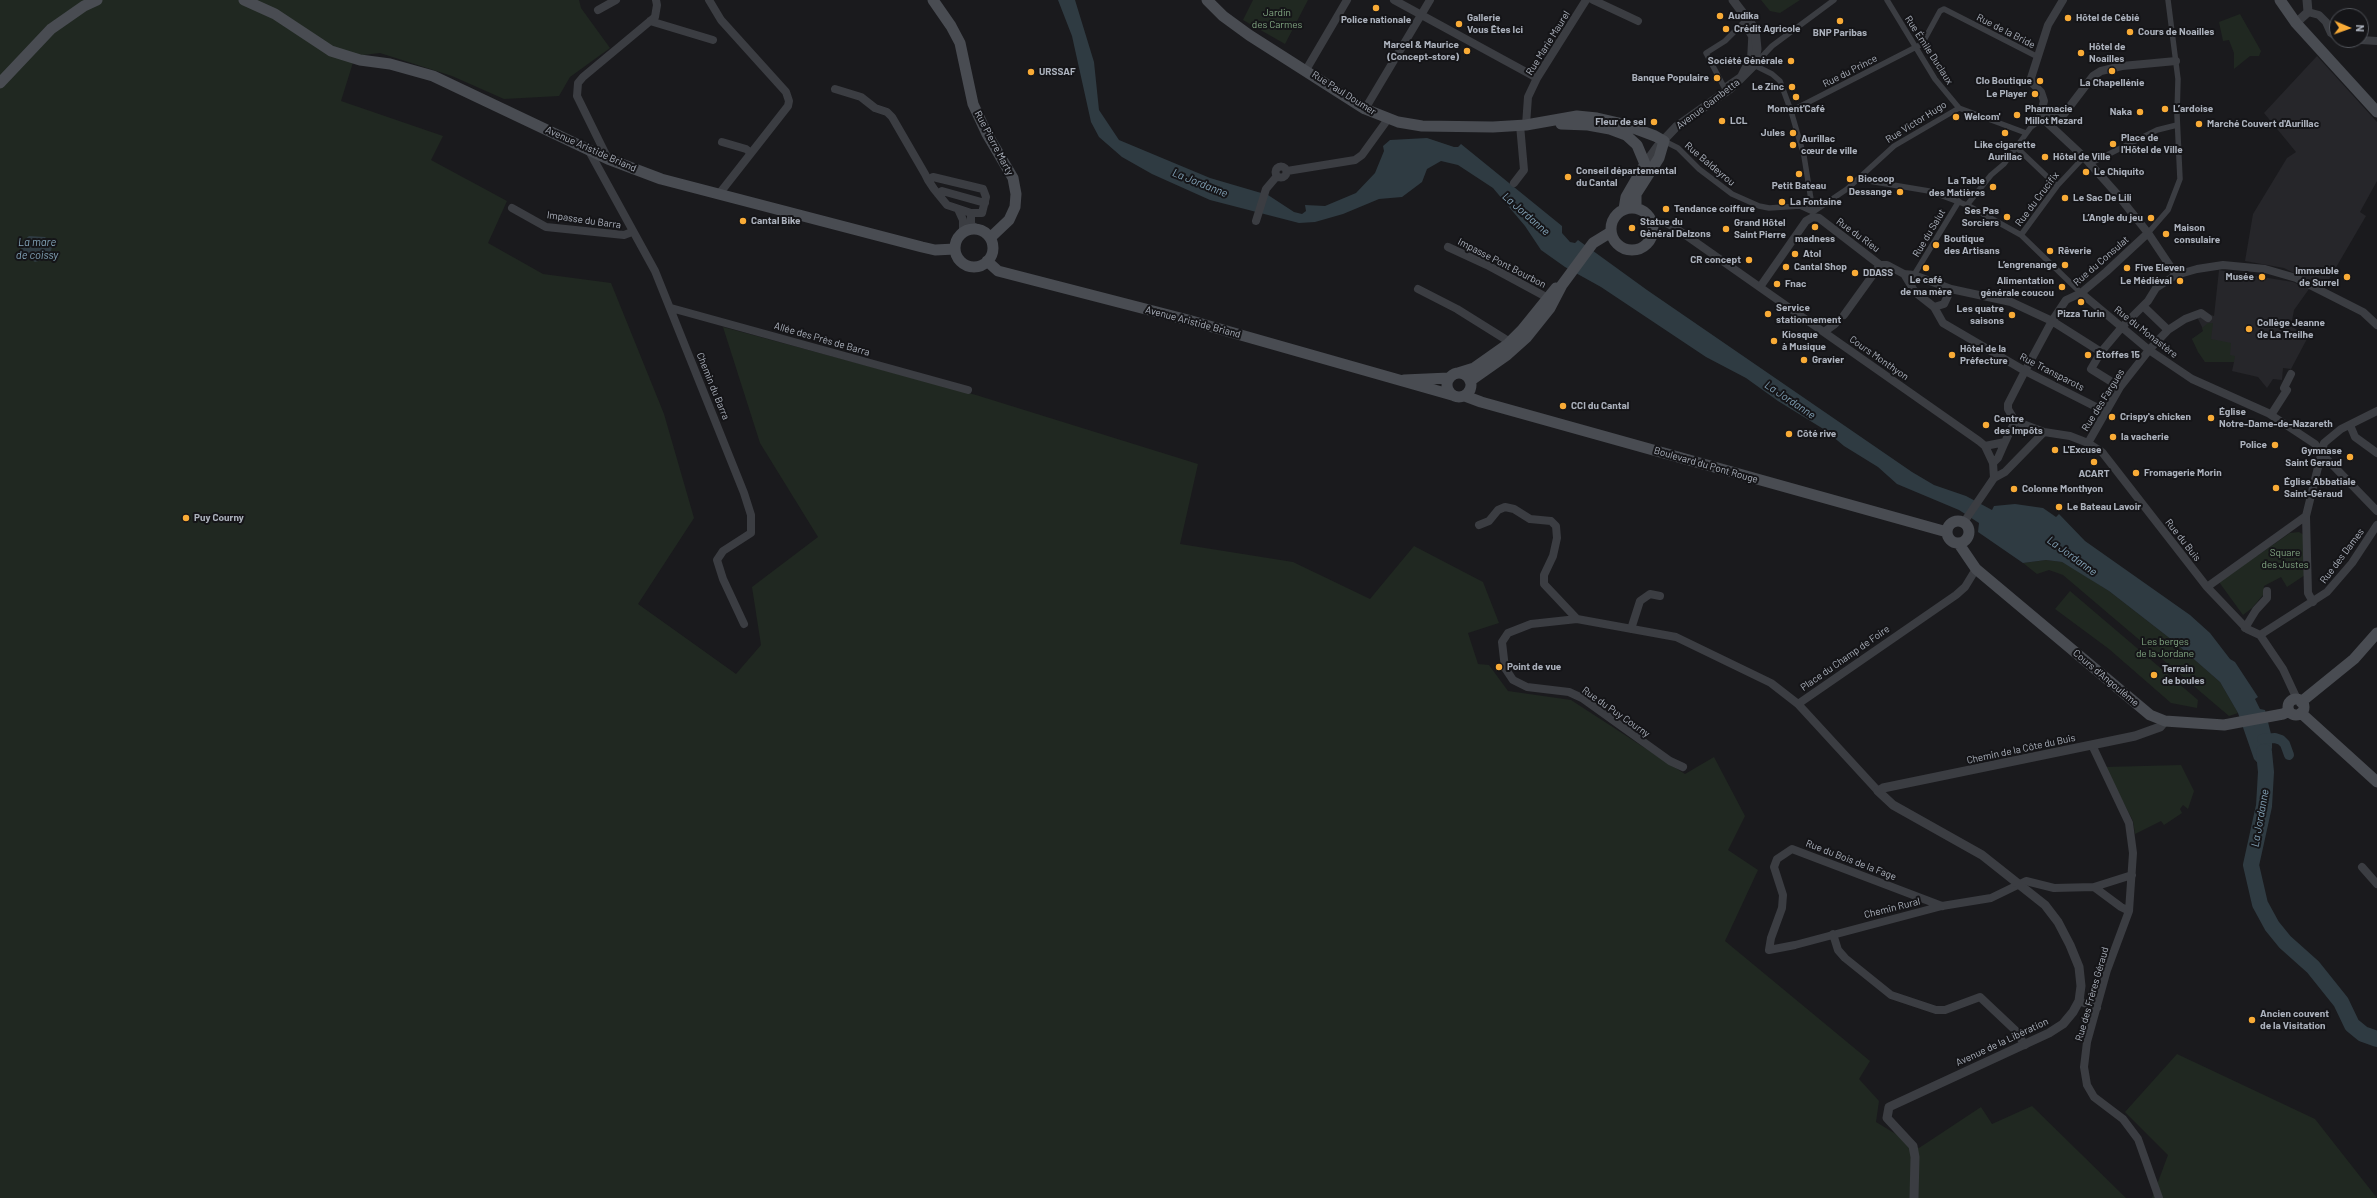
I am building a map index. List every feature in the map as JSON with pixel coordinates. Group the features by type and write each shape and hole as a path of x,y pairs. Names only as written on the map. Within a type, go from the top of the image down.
{"main road":[{"path":"0,83 51,29 84,6 97,0"},
{"name":"Avenue Aristide Briand","path":"244,0 275,14 331,51 360,60 390,64 433,76 608,159 662,178 922,247 935,250 955,249"},
{"name":"Rue Pierre Marty","path":"933,0 951,26 960,43 973,104 987,134 1013,178 1016,194 1015,207 1009,220 990,238"},
{"name":"Rue Paul Doumer","path":"1207,0 1234,25 1365,108 1388,119 1422,126 1588,125 1626,134 1637,145 1645,164"},
{"path":"2280,0 2296,23 2377,112"},
{"name":"Rue Paul Doumer","path":"1523,125 1577,116 1597,118 1646,132 1664,141"},
{"name":"Avenue Gambetta","path":"1636,208 1636,194 1659,158 1664,141"},
{"path":"1624,209 1626,197 1645,164"},
{"path":"1636,208 1643,211 1652,223 1653,229 1649,241 1640,249 1627,250 1616,244 1611,232 1614,218 1624,209 1636,208"},
{"path":"968,230 980,230 990,238 993,250 987,261 977,266 965,264 960,260 955,249 956,243 963,233 968,230"},
{"name":"Avenue Aristide Briand","path":"1470,381 1480,372 1507,355 1523,341 1593,243 1611,232"},
{"name":"Avenue Aristide Briand","path":"987,261 998,271 1188,320 1401,380 1417,387 1452,395"},
{"name":"Avenue Aristide Briand","path":"1401,380 1453,376 1474,368 1508,344 1552,299"},
{"path":"1523,341 1527,325"},
{"path":"1480,372 1488,363 1507,350 1508,344"},
{"path":"1465,375 1470,381 1470,389 1465,396 1457,397 1452,395 1447,386 1453,376 1465,375"},
{"name":"Boulevard du Pont Rouge","path":"1465,396 1488,404 1947,532"},
{"path":"1965,520 1969,530 1969,537 1959,544 1952,542 1947,532 1952,522 1965,520"},
{"name":"Cours d'Angoulême","path":"1959,544 1976,569 2150,715 2165,721 2224,725 2272,716 2297,706"},
{"path":"2377,633 2354,659 2297,706 2377,782"}],"street":[{"path":"598,10 616,0"},
{"path":"608,159 577,96 578,83 583,76 650,21 657,12 656,0"},
{"path":"709,0 721,20 789,96 788,106 719,194"},
{"path":"1306,70 1347,0"},
{"path":"1394,0 1420,16 1537,78"},
{"path":"1365,108 1430,0"},
{"name":"Rue Marie Maurel","path":"1523,125 1528,97 1537,78 1586,0"},
{"path":"1593,0 1638,21"},
{"path":"1733,0 1755,29 1757,49 1754,65"},
{"path":"1754,65 1772,46 1834,0"},
{"name":"Rue Émile Duclaux","path":"1886,0 1917,47 1935,79 1959,108 2026,133"},
{"path":"2063,0 2048,25 2031,78 2032,83 2041,92 2044,101 2040,116 2086,160 2148,233 2176,275"},
{"path":"2148,233 2168,210 2180,179 2177,125 2178,79 2168,0"},
{"path":"2307,0 2308,12"},
{"name":"Rue de la Bride","path":"1917,47 1922,44 1940,11 1944,9 2038,57"},
{"path":"2296,23 2308,12"},
{"path":"2308,12 2319,15 2326,22 2329,29"},
{"path":"650,21 713,40"},
{"path":"1743,23 1748,29 1752,46 1748,62 1740,76 1724,87 1706,53 1725,41 1743,23"},
{"name":"Rue du Prince","path":"1792,110 1917,47"},
{"path":"1967,205 1991,175 2004,164 2026,133 2043,118 2057,111 2064,114 2089,81 2101,71 2122,66 2176,61"},
{"path":"1754,65 1772,74 1780,81 1792,110 1804,156 1813,214 1806,221 1760,287"},
{"name":"Avenue Gambetta","path":"1664,141 1676,127 1745,77 1754,65"},
{"path":"835,89 860,97 875,108 887,112 901,130 928,180 947,205 971,213 982,212 986,192 983,189 933,177 928,180"},
{"name":"Rue Victor Hugo","path":"1813,214 1862,176 1894,146 1959,108"},
{"path":"1256,221 1266,189 1277,176 1284,176 1287,171 1355,160 1362,155 1388,119"},
{"path":"1514,183 1524,170 1523,125"},
{"path":"2086,160 2157,130 2177,125"},
{"path":"1645,164 1658,146 1664,141"},
{"name":"Rue Baldeyrou","path":"1664,141 1678,148 1699,169 1732,194 1759,206 1769,208 1800,206 1813,214"},
{"path":"722,142 746,149 751,153"},
{"path":"2016,147 2057,186"},
{"name":"Chemin du Barra","path":"588,149 632,232 655,271 722,434 751,515 751,533 722,551 717,560 723,579 744,624"},
{"name":"Rue du Crucifix","path":"2021,235 2057,186 2086,160"},
{"path":"1862,176 1869,181 1929,191 1967,205 2021,235 2081,293"},
{"path":"938,194 942,191 985,203"},
{"name":"Rue du Salut","path":"1914,274 1959,201"},
{"name":"Impasse du Barra","path":"512,208 546,227 624,235 632,232"},
{"path":"958,209 963,220 963,233"},
{"path":"971,213 972,225 980,230"},
{"name":"Rue du Rieu","path":"1813,214 1880,265 1891,267 1904,274 1914,274"},
{"name":"Cours Monthyon","path":"1652,223 1666,223 1674,227 1985,446 1993,463 1994,478"},
{"name":"Rue du Consulat","path":"2015,421 2008,409 2008,404 2052,321 2066,300 2081,293 2148,233"},
{"name":"Impasse Pont Bourbon","path":"1448,247 1488,265 1552,299"},
{"path":"1844,315 1880,265"},
{"path":"2120,387 2091,369 2101,352 2122,327 2143,306 2156,288 2176,275 2197,269 2223,265 2265,269 2296,278 2363,312 2377,325"},
{"path":"1904,274 1915,292 1934,307 1944,304 1951,289"},
{"path":"1914,274 1951,289 2011,302 2052,321 2101,352"},
{"path":"1418,289 1457,309 1506,340 1508,344"},
{"name":"Rue du Monastère","path":"2081,293 2149,350 2192,379 2269,414 2315,444 2321,453 2377,511"},
{"path":"2143,306 2168,330"},
{"name":"Rue Transparots","path":"1934,307 1943,324 2025,371 2106,412"},
{"name":"Allée des Près de Barra","path":"671,308 968,390"},
{"name":"Rue des Fargues","path":"2088,443 2120,387 2149,350 2168,330 2185,319 2201,313 2208,318"},
{"path":"1824,332 1835,324"},
{"path":"2269,414 2287,390 2284,388 2291,374"},
{"path":"2313,602 2308,593 2306,516 2324,443 2341,429 2377,411"},
{"path":"1993,463 1998,458 2015,421"},
{"name":"Rue du Buis","path":"2015,421 2044,432 2061,434 2088,443 2102,452 2207,587 2245,628 2260,635"},
{"path":"2350,425 2355,437 2377,453"},
{"path":"1965,520 1994,478 2005,472 2044,432"},
{"path":"1985,446 2005,442"},
{"path":"1479,525 1489,521 1498,510 1504,507 1514,508 1530,520 1551,521 1556,526 1557,538 1553,556 1544,575 1544,584 1577,619"},
{"path":"2207,587 2306,516"},
{"name":"Rue des Dames","path":"2260,635 2327,592 2340,578 2377,525"},
{"name":"Place du Champ de Foire","path":"1878,791 1798,704 1956,595 1965,587 1976,569"},
{"path":"2245,628 2256,610 2266,598 2267,591"},
{"path":"1631,629 1640,601 1650,594 1660,596"},
{"name":"Rue du Puy Courny","path":"1683,767 1670,761 1582,698 1569,692 1527,687 1512,680 1505,668 1502,642 1508,633 1531,624 1577,619 1676,637 1771,683 1798,704"},
{"path":"2260,635 2283,669 2297,706"},
{"name":"Chemin de la Côte du Buis","path":"1878,791 1883,788 2135,736 2160,728 2165,721"},
{"name":"Rue des Frères Géraud","path":"2092,745 2129,823 2133,853 2129,910 2107,970 2087,1042 2084,1067 2087,1085 2094,1097 2134,1132 2159,1198"},
{"path":"1878,791 1893,805 1982,855 2044,905 2058,922 2079,967 2081,986 2079,1001"},
{"name":"Rue du Bois de la Fage","path":"1769,950 1770,938 1782,908 1783,895 1774,867 1777,859 1792,850 1942,906"},
{"path":"2362,867 2377,884"},
{"path":"2019,885 2026,881 2054,888 2094,887 2132,875"},
{"name":"Chemin Rural","path":"1769,950 1796,945 1942,906 1991,898 2019,885"},
{"path":"2094,887 2121,907 2129,910"},
{"path":"1833,934 1838,950 1845,958 1891,995 1936,1010 1945,1010 1980,997 2015,1030 2025,1045"},
{"name":"Rue des Frères Géraud","path":"2079,1001 2097,1008"},
{"name":"Avenue de la Libération","path":"1914,1198 1915,1157 1913,1146 1887,1118 1889,1107 2025,1045 2063,1024 2079,1001"}],"shaded area":[{"path":"2317,56 2377,122 2377,181 2360,212 2366,216 2324,288 2284,268 2245,261 2253,214 2287,158 2296,152 2264,113"},
{"name":"Collège Jeanne de La Treilhe","path":"2219,270 2293,282 2309,289 2294,310 2291,326 2308,337 2291,369 2283,368 2282,380 2273,379 2267,388 2258,377 2232,371 2234,362 2205,362 2192,339 2204,331 2197,317 2208,314 2214,316"}],"green space":[{"path":"0,0 579,0 581,8 610,48 570,77 559,96 504,99 452,76 380,53 355,56 341,101 443,136 431,160 507,201 488,243 543,274 611,283 664,414 694,518 638,604 736,674 761,645 752,587 818,537 760,443 723,327 976,395 1198,464 1180,544 1293,562 1370,599 1414,546 1483,582 1499,623 1468,633 1478,664 1489,665 1508,691 1571,700 1685,774 1714,757 1745,816 1728,850 1758,870 1725,941 1870,1061 1859,1079 1879,1101 1876,1122 1919,1148 1981,1107 1992,1124 2032,1106 2126,1198 0,1198"},
{"name":"Jardin des Carmes","path":"1253,0 1308,0 1285,44 1243,20"},
{"path":"1761,0 1800,0 1780,13 1770,11"},
{"path":"2240,14 2261,51 2259,56 2250,56 2234,69 2234,53 2229,40 2223,41 2219,22"},
{"path":"2208,323 2213,323 2211,339 2231,343 2230,355 2235,356 2234,362 2205,362 2198,352 2192,339 2203,331 2202,328"},
{"name":"Square des Justes","path":"2299,532 2304,535 2305,575 2287,587 2281,577 2264,586 2263,595 2252,608 2243,615 2219,582 2290,533"},
{"name":"Les berges de la Jordane","path":"2046,560 2062,562 2075,569 2109,591 2172,640 2220,682 2238,713 2229,716 2063,575 2049,570 2037,574 2023,563"},
{"path":"2070,591 2198,700 2197,708 2171,703 2109,649 2055,609"},
{"path":"2181,765 2194,791 2188,809 2183,805 2180,809 2182,813 2164,825 2161,821 2135,834 2133,821 2105,767"},
{"path":"2177,1054 2315,1119 2377,1198 2152,1198 2168,1155 2125,1112"}],"water":[{"path":"1058,0 1075,0 1094,62 1099,110 1119,140 1210,178 1268,195 1294,212 1302,214 1306,211 1305,205 1325,206 1356,193 1375,173 1384,151 1383,146 1390,140 1427,138 1454,147 1458,147 1461,144 1562,226 1562,233 1570,242 1575,243 1578,240 1647,290 1912,472 1934,485 1966,496 1992,510 1994,506 2015,504 2043,508 2056,517 2059,514 2085,541 2190,615 2210,633 2230,659 2235,662 2258,697 2255,699 2260,709 2265,710 2272,738 2272,748 2266,772 2254,759 2238,713 2220,682 2172,640 2109,591 2062,562 2046,560 2023,563 1978,532 1979,523 1959,510 1897,484 1878,467 1844,446 1825,430 1778,401 1746,378 1706,357 1601,287 1565,267 1541,250 1525,226 1493,188 1458,165 1441,161 1427,169 1422,182 1402,197 1379,199 1343,214 1315,222 1299,223 1210,200 1152,174 1122,157 1099,137 1091,122 1072,36"},
{"name":"La mare de coissy","path":"29,236 45,237 53,245 48,258 35,262 27,257 21,250 23,241"}],"waterway":[{"path":"2262,739 2275,738 2281,740 2285,744 2289,755"},
{"name":"La Jordanne","path":"2264,752 2266,772 2264,806 2251,865 2260,904 2272,926 2285,942 2313,967 2341,1002 2352,1025 2363,1034 2377,1039"}],"place":[{"name":"Police nationale","path":"1376,8"},
{"name":"Audika","path":"1720,16"},
{"name":"Hôtel de Cébié","path":"2068,18"},
{"name":"BNP Paribas","path":"1840,21"},
{"name":"Gallerie Vous Êtes Ici","path":"1459,24"},
{"name":"Crédit Agricole","path":"1726,29"},
{"name":"Cours de Noailles","path":"2130,32"},
{"name":"Marcel & Maurice (Concept-store)","path":"1467,51"},
{"name":"Hôtel de Noailles","path":"2081,53"},
{"name":"Société Générale","path":"1791,61"},
{"name":"La Chapellénie","path":"2112,71"},
{"name":"URSSAF","path":"1031,72"},
{"name":"Banque Populaire","path":"1717,78"},
{"name":"Clo Boutique","path":"2040,81"},
{"name":"Le Zinc","path":"1792,87"},
{"name":"Le Player","path":"2035,94"},
{"name":"Moment'Café","path":"1796,97"},
{"name":"L’ardoise","path":"2165,109"},
{"name":"Naka","path":"2140,112"},
{"name":"Pharmacie Millot Mezard","path":"2017,115"},
{"name":"Welcom'","path":"1956,117"},
{"name":"LCL","path":"1722,121"},
{"name":"Fleur de sel","path":"1654,122"},
{"name":"Marché Couvert d'Aurillac","path":"2199,124"},
{"name":"Jules","path":"1793,133"},
{"name":"Like cigarette Aurillac","path":"2005,133"},
{"name":"Place de l'Hôtel de Ville","path":"2113,144"},
{"name":"Aurillac cœur de ville","path":"1793,145"},
{"name":"Hôtel de Ville","path":"2045,157"},
{"name":"Le Chiquito","path":"2086,172"},
{"name":"Petit Bateau","path":"1799,174"},
{"name":"Conseil départemental du Cantal","path":"1568,177"},
{"name":"Biocoop","path":"1850,179"},
{"name":"La Table des Matières","path":"1993,187"},
{"name":"Dessange","path":"1900,192"},
{"name":"Le Sac De Lili","path":"2065,198"},
{"name":"La Fontaine","path":"1782,202"},
{"name":"Tendance coiffure","path":"1666,209"},
{"name":"Ses Pas Sorciers","path":"2007,217"},
{"name":"L’Angle du jeu","path":"2151,218"},
{"name":"Cantal Bike","path":"743,221"},
{"name":"madness","path":"1815,227"},
{"name":"Statue du Général Delzons","path":"1632,228"},
{"name":"Grand Hôtel Saint Pierre","path":"1726,229"},
{"name":"Maison consulaire","path":"2166,234"},
{"name":"Boutique des Artisans","path":"1936,245"},
{"name":"Rêverie","path":"2050,251"},
{"name":"Atol","path":"1795,254"},
{"name":"CR concept","path":"1749,260"},
{"name":"L’engrenange","path":"2065,265"},
{"name":"Cantal Shop","path":"1786,267"},
{"name":"Le café de ma mère","path":"1926,268"},
{"name":"Five Eleven","path":"2127,268"},
{"name":"DDASS","path":"1855,273"},
{"name":"Musée","path":"2262,277"},
{"name":"Immeuble de Surrel","path":"2347,277"},
{"name":"Le Médiéval","path":"2180,281"},
{"name":"Fnac","path":"1777,284"},
{"name":"Alimentation générale coucou","path":"2062,287"},
{"name":"Pizza Turin","path":"2081,302"},
{"name":"Service stationnement","path":"1768,314"},
{"name":"Les quatre saisons","path":"2012,315"},
{"name":"Collège Jeanne de La Treilhe","path":"2249,329"},
{"name":"Kiosque à Musique","path":"1774,341"},
{"name":"Hôtel de la Préfecture","path":"1952,355"},
{"name":"Étoffes 15","path":"2088,355"},
{"name":"Gravier","path":"1804,360"},
{"name":"CCI du Cantal","path":"1563,406"},
{"name":"Crispy's chicken","path":"2112,417"},
{"name":"Église Notre-Dame-de-Nazareth","path":"2211,418"},
{"name":"Centre des Impôts","path":"1986,425"},
{"name":"Côté rive","path":"1789,434"},
{"name":"la vacherie","path":"2113,437"},
{"name":"Police","path":"2275,445"},
{"name":"L'Excuse","path":"2055,450"},
{"name":"Gymnase Saint Geraud","path":"2350,457"},
{"name":"ACART","path":"2094,462"},
{"name":"Fromagerie Morin","path":"2136,473"},
{"name":"Église Abbatiale Saint-Géraud","path":"2276,488"},
{"name":"Colonne Monthyon","path":"2014,489"},
{"name":"Le Bateau Lavoir","path":"2059,507"},
{"name":"Puy Courny","path":"186,518"},
{"name":"Point de vue","path":"1499,667"},
{"name":"Terrain de boules","path":"2154,675"},
{"name":"Ancien couvent de la Visitation","path":"2252,1020"}]}
